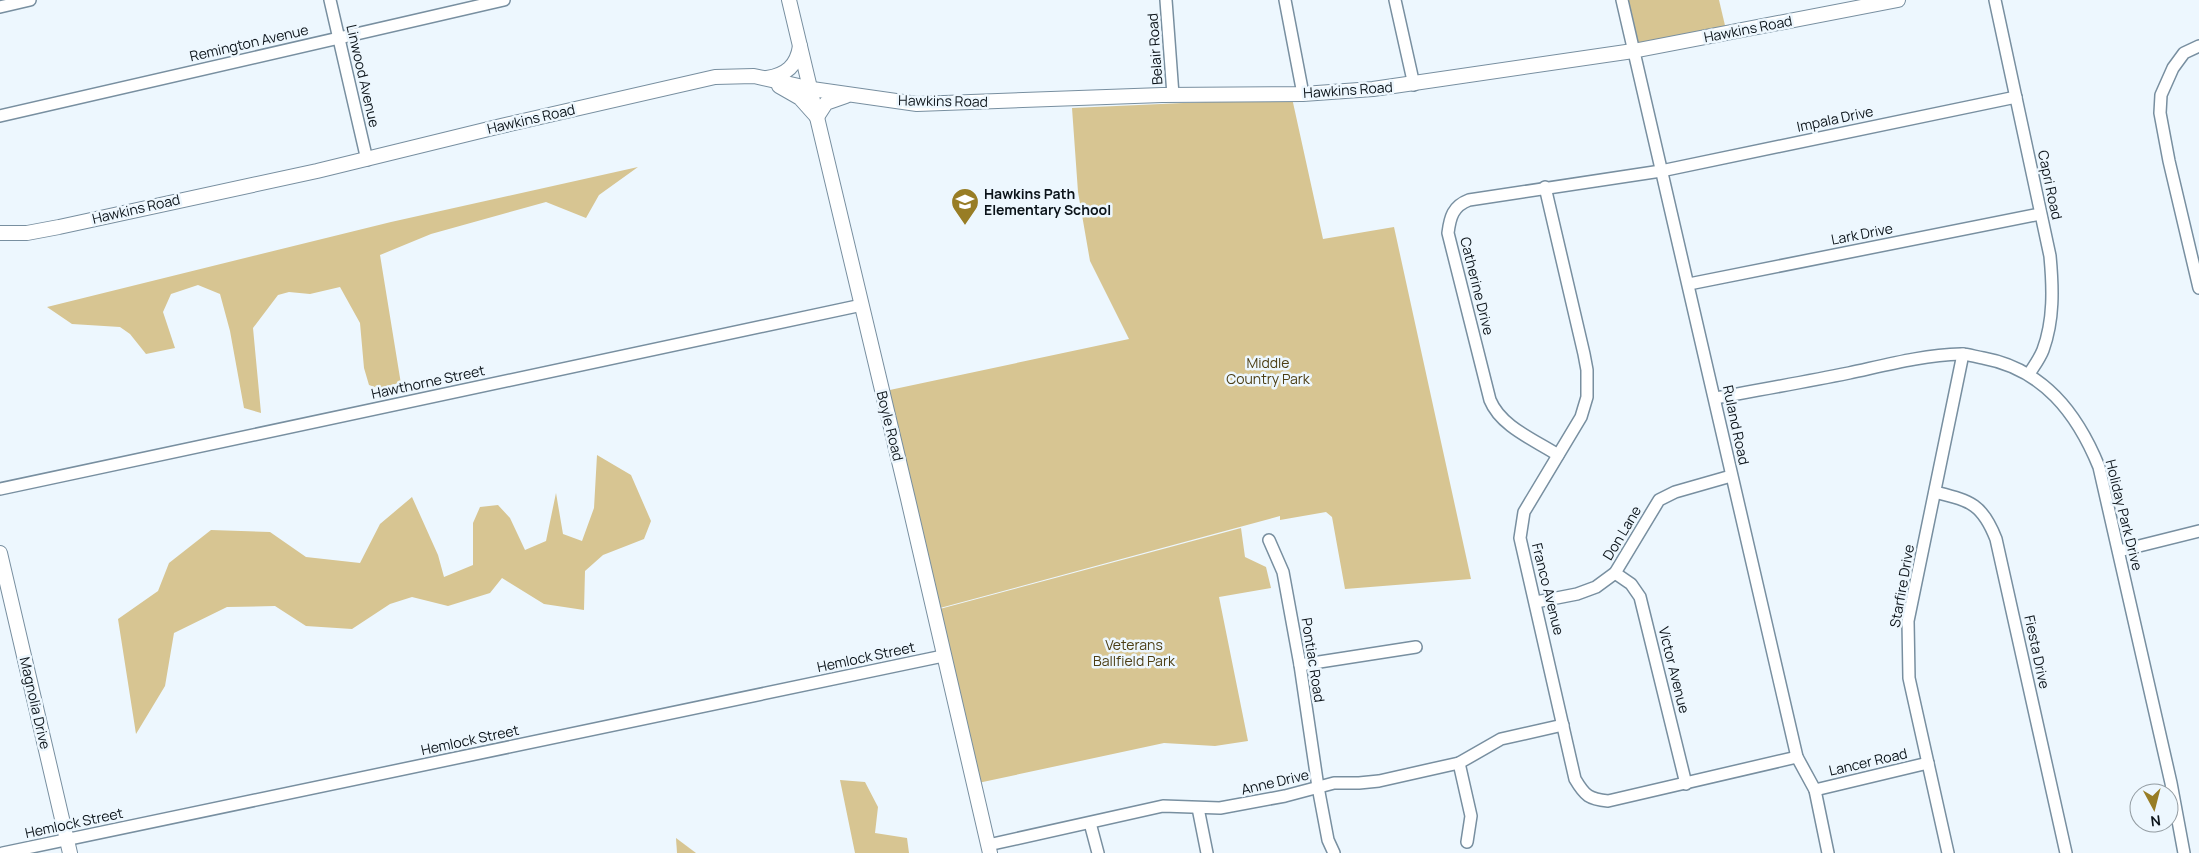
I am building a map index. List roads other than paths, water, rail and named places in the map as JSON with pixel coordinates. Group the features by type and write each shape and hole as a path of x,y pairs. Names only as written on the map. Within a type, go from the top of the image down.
{"street":[{"path":"0,7 30,0"},
{"name":"Linwood Avenue","path":"330,0 367,160"},
{"name":"Remington Avenue","path":"0,116 504,0"},
{"name":"Boyle Road","path":"789,0 812,89 989,849"},
{"name":"Belair Road","path":"1166,0 1173,95"},
{"path":"1284,0 1302,94"},
{"path":"1395,0 1414,85"},
{"name":"Ruland Road","path":"1622,0 1797,757 1815,790 1828,853"},
{"name":"Hawkins Road","path":"0,233 27,233 59,227 367,160 510,124 714,77 766,78 812,89 917,104 1173,95 1302,94 1414,85 1633,51 1898,0"},
{"name":"Capri Road","path":"1995,0 2050,256 2052,302 2043,352 2029,374"},
{"path":"766,78 787,72 794,64 800,46"},
{"path":"2199,46 2184,53 2173,68 2161,95 2160,113 2169,161 2199,288"},
{"path":"766,78 800,98 817,117 826,103 852,95"},
{"name":"Impala Drive","path":"1661,171 2016,97"},
{"name":"Catherine Drive","path":"1558,455 1503,421 1494,412 1481,368 1448,233 1449,218 1460,203 1469,200 1545,187 1661,171"},
{"name":"Franco Avenue","path":"1545,187 1564,262 1587,370 1588,397 1581,417 1524,512 1520,538 1575,779 1583,794 1594,800 1608,801 1797,757"},
{"name":"Lark Drive","path":"1689,284 2040,214"},
{"name":"Hawthorne Street","path":"0,488 862,305"},
{"name":"Holiday Park Drive","path":"1715,398 1924,357 1963,354 1997,361 2029,374 2063,404 2090,445 2099,467 2184,853"},
{"name":"Starfire Drive","path":"1948,853 1909,678 1908,621 1963,354"},
{"name":"Don Lane","path":"1536,602 1577,594 1596,587 1615,573 1660,500 1675,492 1731,476"},
{"name":"Fiesta Drive","path":"1935,492 1960,499 1976,507 1988,519 1996,539 2066,853"},
{"path":"2119,551 2199,531"},
{"name":"Pontiac Road","path":"1269,540 1283,572 1300,665 1318,787 1328,840 1334,853"},
{"name":"Magnolia Drive","path":"0,553 68,846"},
{"name":"Victor Avenue","path":"1615,573 1631,584 1640,597 1686,784"},
{"path":"1300,665 1416,647"},
{"name":"Hemlock Street","path":"3,853 68,846 943,656"},
{"name":"Anne Drive","path":"989,849 1125,813 1163,806 1232,807 1334,782 1359,783 1379,781 1460,763 1501,739 1563,725"},
{"path":"1460,763 1472,816 1467,842"},
{"name":"Lancer Road","path":"1815,790 1928,763"},
{"path":"1198,808 1207,853"},
{"path":"1090,823 1098,853"}],"place":[{"name":"Hawkins Path Elementary School","path":"965,226"}],"park label":[{"name":"Middle Country Park","path":"1268,372"},
{"name":"Veterans Ballfield Park","path":"1134,654"}]}
